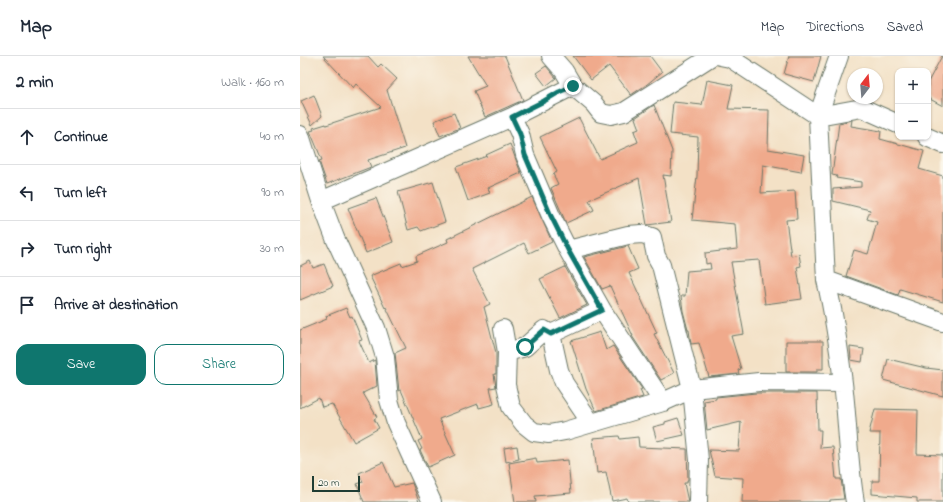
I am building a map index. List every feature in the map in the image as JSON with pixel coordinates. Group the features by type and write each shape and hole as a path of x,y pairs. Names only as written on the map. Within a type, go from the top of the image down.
{"street":[{"path":"551,56 564,71 573,86 594,104 601,113 611,115 624,112 712,56"},
{"path":"720,56 730,58 818,116 862,108 895,123"},
{"path":"839,56 818,116 826,280 832,306 843,383 855,502"},
{"path":"321,201 512,117 573,86"},
{"path":"512,117 520,134 525,155 551,216 568,250 602,310 663,402"},
{"path":"931,139 943,144"},
{"path":"301,141 335,238 376,328 385,357 389,400 396,423 432,502"},
{"path":"568,250 628,235 642,234 652,237 656,256 661,265 692,389 699,460 698,502"},
{"path":"826,280 943,322"},
{"path":"551,334 602,310"},
{"path":"503,329 507,352 506,385 511,407 524,424 534,432 549,434 565,431 663,402 692,389 759,382 843,383"},
{"path":"507,352 525,347 544,330 551,334 559,370 564,383 591,423"}],"building":[{"path":"323,56 368,56 378,67 381,64 397,79 387,90 405,148 368,160 371,167 327,184 319,161 322,160 310,131 314,130 313,128 381,107 356,84 353,88"},
{"path":"468,56 505,56 523,100 485,117 474,91 486,86"},
{"path":"573,56 650,56 662,72 631,95 609,66 591,80"},
{"path":"789,56 821,56 814,82 784,74"},
{"path":"943,56 943,106 931,100 931,76"},
{"path":"546,66 556,78 546,86 536,73"},
{"path":"707,80 733,85 728,109 769,110 768,149 804,155 801,172 763,165 761,193 795,191 797,219 786,220 791,256 799,254 801,266 797,267 802,299 765,304 759,260 731,262 744,334 731,336 741,369 738,370 739,374 709,377 699,343 691,344 681,296 685,296 687,271 711,269 710,263 706,264 705,253 737,249 735,224 692,220 697,176 698,137 670,134 673,102 702,105"},
{"path":"314,95 322,116 312,125 301,101"},
{"path":"654,105 672,151 671,176 663,175 671,222 647,225 639,178 589,200 594,210 566,223 551,188 558,184 553,174 557,172 540,137 579,118 600,159 638,142 634,131 639,129 635,118"},
{"path":"454,113 460,128 440,136 434,121"},
{"path":"852,120 851,126 881,131 880,139 924,151 919,169 943,176 943,302 900,289 898,295 846,276 854,250 868,254 877,222 867,219 870,210 833,201 833,189 861,187 861,182 836,178 837,176 832,175 839,123"},
{"path":"510,144 521,173 488,188 490,193 468,201 456,167 487,156 486,155"},
{"path":"433,182 445,222 421,231 418,227 408,230 398,192"},
{"path":"532,197 552,242 529,253 524,243 472,269 490,304 484,307 496,353 496,374 494,374 496,387 490,388 494,404 479,408 478,404 439,419 455,455 428,467 420,450 422,449 418,441 422,439 401,390 399,391 395,353 406,348 370,276 401,263 402,266 417,261 416,256 448,242 447,239"},
{"path":"376,198 393,242 366,253 348,208"},
{"path":"628,246 638,269 629,273 657,333 654,334 674,373 661,380 632,336 610,286 602,289 584,257"},
{"path":"310,261 313,268 324,264 333,286 300,300 300,266"},
{"path":"565,267 587,305 560,318 540,279"},
{"path":"346,308 350,317 352,316 362,340 359,341 369,363 375,360 377,386 363,393 377,417 374,419 379,428 354,442 332,404 322,407 319,398 300,408 300,330 327,319 326,316"},
{"path":"600,332 606,350 613,346 642,389 640,390 643,397 596,411 586,389 571,341"},
{"path":"786,341 823,341 823,369 817,369 817,372 786,372"},
{"path":"850,347 864,349 862,362 851,360"},
{"path":"888,359 926,368 943,370 943,396 883,380"},
{"path":"756,393 817,393 818,430 821,430 820,448 833,447 836,479 841,479 844,499 830,500 830,502 742,502 743,478 715,476 709,450 739,451 741,422 707,430 704,401 716,399 716,397"},
{"path":"875,409 918,410 917,454 943,455 943,502 917,502 917,498 872,494 872,481 879,481 880,433 869,433"},
{"path":"678,418 684,435 657,441 653,427 665,424 665,422"},
{"path":"619,436 620,439 638,437 639,447 687,449 688,480 687,483 684,483 688,502 628,502 627,498 612,501 606,472 597,473 593,438"},
{"path":"517,446 519,459 506,462 504,448"},
{"path":"536,458 537,463 568,460 571,493 535,496 536,502 515,502 509,463"},
{"path":"383,462 394,487 412,483 419,502 364,502 357,484 363,482 359,473"}],"route":[{"path":"525,347 544,330 551,334 602,310 568,250 551,216 525,155 520,134 512,117 573,86"}]}
